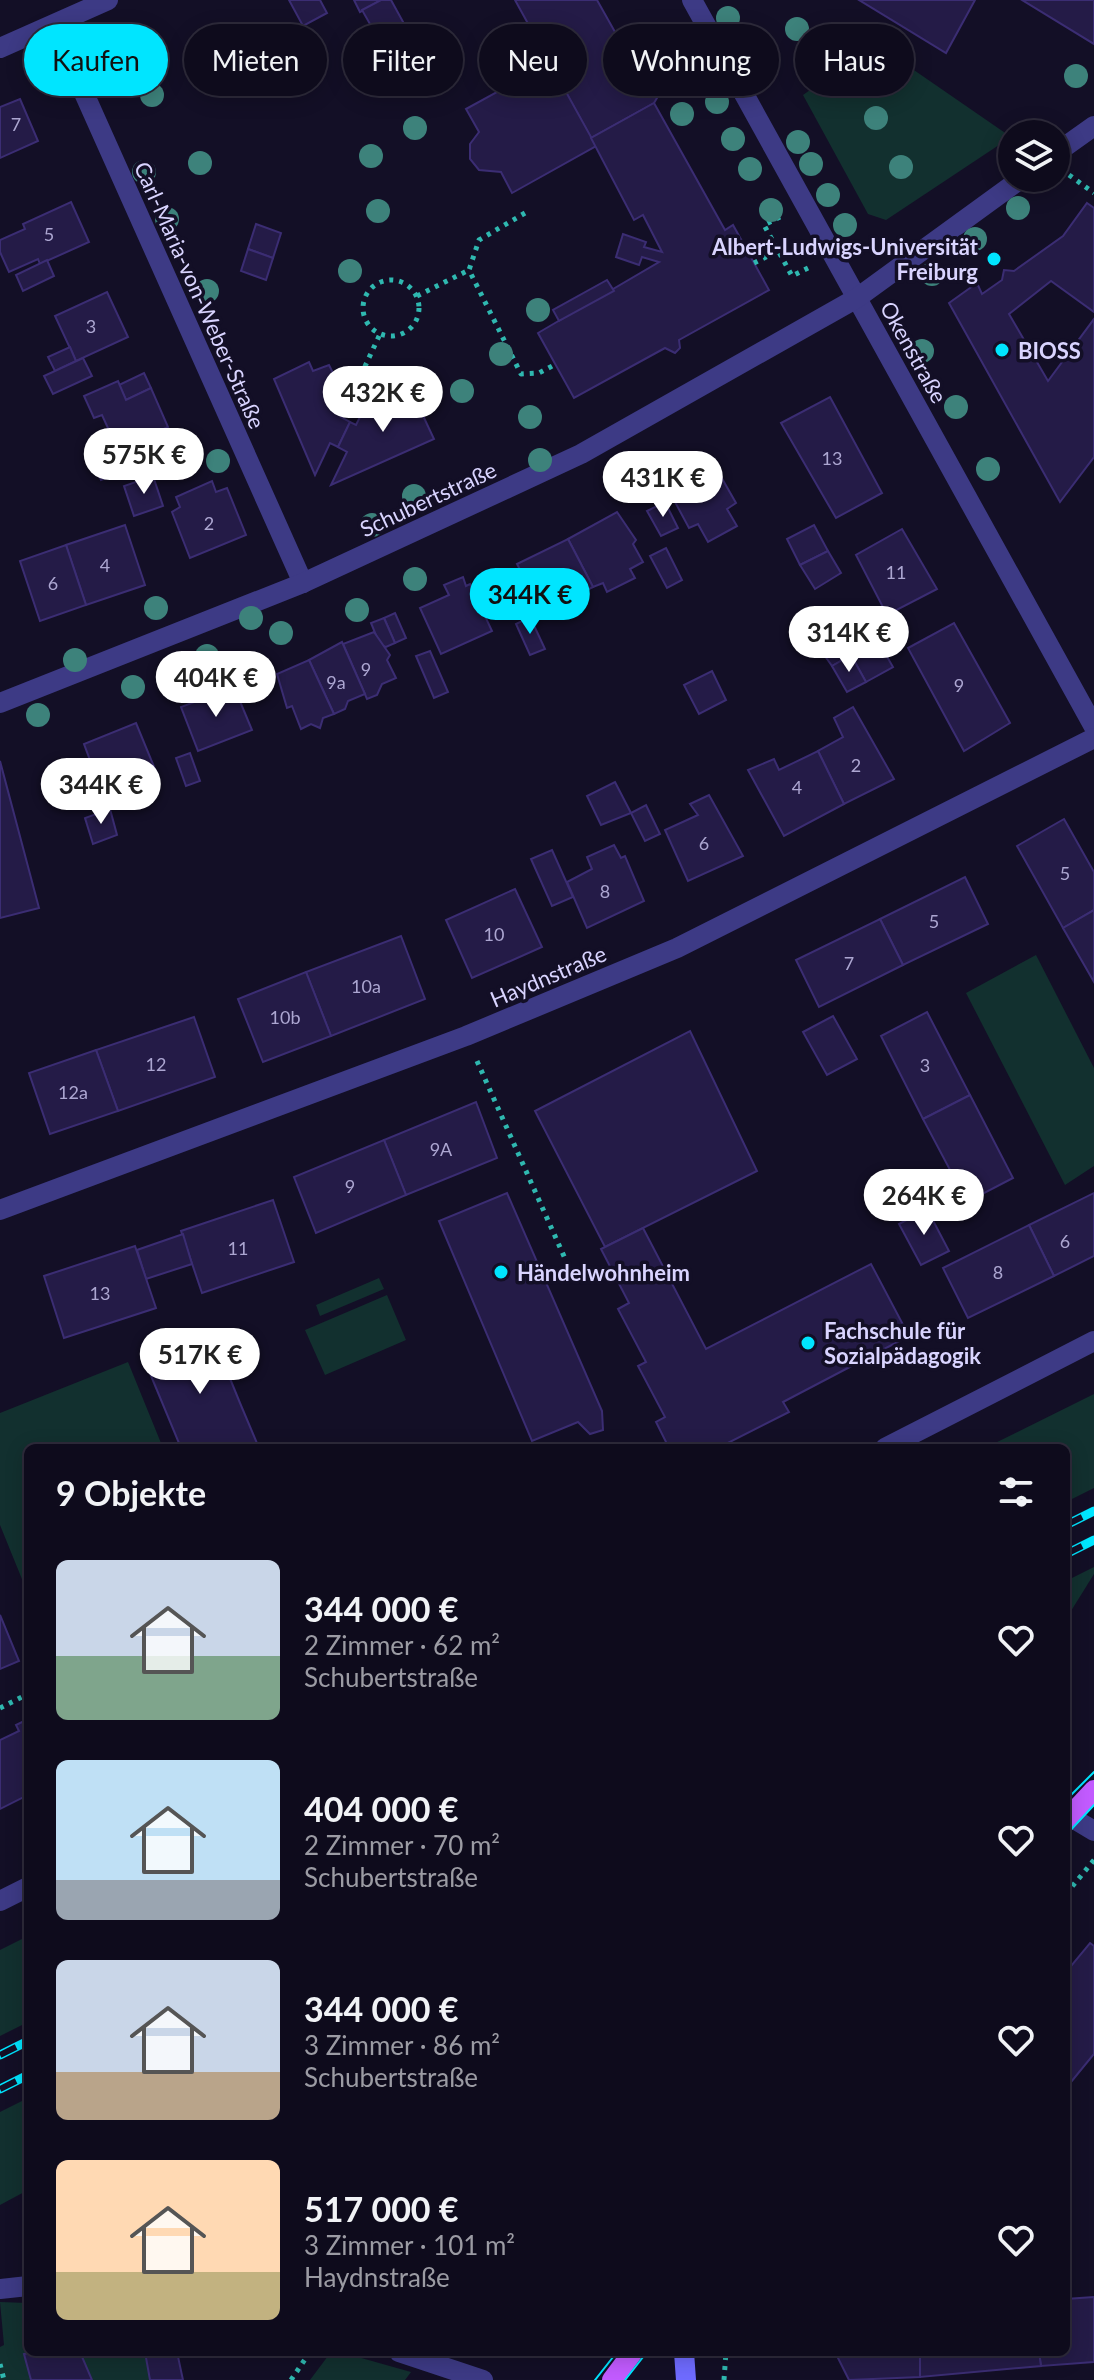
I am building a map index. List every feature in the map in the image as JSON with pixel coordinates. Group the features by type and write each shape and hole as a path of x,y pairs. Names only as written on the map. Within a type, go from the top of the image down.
{"main road":[{"path":"1070,1815 1094,1790"},
{"path":"612,2380 630,2356"},
{"path":"684,2356 686,2380"}],"street":[{"path":"58,24 108,0"},
{"name":"Okenstraße","path":"692,0 1094,727"},
{"path":"0,48 24,38"},
{"name":"Carl-Maria-von-Weber-Straße","path":"85,96 303,583"},
{"path":"1070,143 1094,126"},
{"name":"Schubertstraße","path":"0,703 303,583 581,454 857,298 1003,192"},
{"name":"Haydnstraße","path":"0,1210 466,1036 677,948 1094,738"},
{"path":"893,1444 1094,1341"},
{"path":"1070,1819 1094,1831"},
{"path":"0,1901 24,1889"},
{"path":"0,2289 24,2286"},
{"path":"411,2356 483,2380"}],"path":[{"path":"1070,175 1094,193"},
{"path":"417,296 469,270 479,240 525,213"},
{"path":"770,222 764,225 792,276 802,271"},
{"path":"754,263 778,251"},
{"path":"469,270 521,374 539,373 556,364"},
{"path":"386,280 404,282 417,296 419,315 415,324 399,335 380,334 372,330 363,314 362,305 370,288 386,280"},
{"path":"348,403 380,334"},
{"path":"466,1036 571,1272"},
{"path":"0,1708 24,1696"},
{"path":"1070,1889 1092,1862"},
{"path":"291,2380 307,2356"},
{"path":"724,2380 726,2356"},
{"path":"0,2364 4,2380"}],"green space":[{"path":"914,70 998,128 998,146 886,220 868,214 804,96 914,96"},
{"path":"1036,955 1094,1068 1094,1166 1065,1185 966,993"},
{"path":"379,1278 384,1289 320,1316 316,1305"},
{"path":"387,1295 406,1340 325,1375 305,1330"},
{"path":"128,1362 161,1444 24,1444 24,1584 0,1525 0,1413"},
{"path":"1094,1394 1094,1488 1070,1500 1070,1444 993,1444"},
{"path":"1094,1567 1094,1574 1070,1613 1070,1579"},
{"path":"24,1938 24,2024 0,2036 0,1950"},
{"path":"24,2100 24,2192 0,2205 0,2112"},
{"path":"0,2302 24,2303 24,2356 146,2356 150,2380 0,2380 0,2347 4,2345"},
{"path":"328,2356 354,2356 411,2372 405,2380 310,2380"}],"building":[{"path":"289,0 320,0 327,13 302,24"},
{"path":"354,0 381,0 360,12"},
{"path":"381,0 391,0 404,24 370,24 362,10"},
{"path":"515,0 597,0 610,24 603,24 603,96 656,96 654,103 591,138 568,96 587,96 587,24 528,24"},
{"path":"859,0 975,0 946,53 914,34 914,24 898,24"},
{"path":"1022,0 1094,0 1094,44"},
{"path":"490,96 568,96 596,146 512,193 501,172 479,170 470,159 470,144 479,132 466,109"},
{"path":"20,99 38,141 0,158 0,107"},
{"path":"654,103 725,230 733,225 769,290 679,340 680,348 675,353 665,348 574,398 538,333 659,262 642,257 639,265 616,257 623,234 646,242 644,247 662,252 643,215 634,220 591,138"},
{"path":"71,202 89,242 40,264 38,259 9,272 0,252 0,240 25,229 23,224"},
{"name":"BIOSS","path":"1087,203 1094,208 1094,312 1051,281 1009,314 1048,381 1094,319 1094,457 1060,502 949,303 977,283 982,294 1002,280 1004,270 1014,271 1063,236"},
{"path":"256,224 281,233 273,258 248,249"},
{"path":"248,249 273,258 266,280 241,271"},
{"path":"47,260 54,276 23,291 16,275"},
{"path":"607,280 614,291 559,321 553,310"},
{"path":"107,292 128,337 76,361 55,316"},
{"path":"70,347 76,361 55,371 48,357"},
{"path":"83,358 92,376 53,394 44,376"},
{"path":"309,362 313,371 329,365 348,403 341,417 350,422 338,447 330,443 315,475 274,379"},
{"path":"144,373 151,388 126,400 119,385"},
{"path":"118,381 126,400 151,388 168,427 118,450 102,415 94,418 84,396"},
{"path":"410,388 434,439 331,485 347,452 338,447 350,422 356,425 363,411"},
{"path":"830,397 882,493 836,518 781,423"},
{"path":"98,455 101,463 122,455 128,470 101,480 90,458"},
{"path":"712,461 736,503 727,509 737,526 708,542 698,524 689,528 667,487"},
{"path":"153,476 163,506 134,516 124,486"},
{"path":"212,481 216,492 227,488 246,535 190,558 172,512 180,507 176,497"},
{"path":"665,502 678,528 661,536 647,511"},
{"path":"617,512 636,540 633,544 643,562 630,569 635,578 607,592 603,583 593,587 568,539"},
{"path":"125,525 145,585 86,605 66,545"},
{"path":"814,525 828,551 800,565 787,539"},
{"path":"902,529 937,589 887,615 856,555"},
{"path":"568,539 593,587 581,593 585,602 557,617 552,607 541,613 523,586 526,581 517,564"},
{"path":"66,545 86,605 40,621 20,561"},
{"path":"666,548 682,580 667,588 650,556"},
{"path":"828,551 841,573 815,589 800,565"},
{"path":"463,577 466,586 470,584 492,631 441,654 420,608 449,595 444,585"},
{"path":"395,613 406,638 395,643 384,618"},
{"path":"530,617 545,649 530,655 516,624"},
{"path":"384,618 395,643 386,647 380,645 371,623"},
{"path":"954,623 1010,723 964,751 908,648"},
{"path":"374,632 390,655 387,660 396,678 382,684 377,695 367,699 343,644"},
{"path":"839,636 851,655 832,666 820,649"},
{"path":"878,641 893,667 866,682 851,655"},
{"path":"342,642 365,694 348,701 345,709 334,714 309,660"},
{"path":"430,651 448,692 434,698 416,656"},
{"path":"851,655 866,682 847,692 832,666"},
{"path":"309,660 334,714 323,718 320,728 311,724 301,729 292,706 287,708 277,674"},
{"path":"712,671 726,700 699,714 684,685"},
{"path":"234,687 252,730 198,751 181,707"},
{"path":"853,707 894,779 844,804 818,751 843,737 834,718"},
{"path":"136,723 157,774 153,777 156,789 138,796 134,783 103,795 84,744"},
{"path":"818,751 844,804 784,836 748,770 774,759 779,770"},
{"path":"190,753 200,781 186,786 176,758"},
{"path":"0,761 39,908 0,918"},
{"path":"615,782 631,813 601,825 587,796"},
{"path":"709,795 743,856 688,881 665,830 698,815 690,804"},
{"path":"646,805 660,834 645,841 631,813"},
{"path":"110,809 117,835 93,844 85,818"},
{"path":"1064,819 1094,872 1094,910 1063,928 1017,846"},
{"path":"614,845 621,858 625,856 644,901 587,928 567,882 592,869 587,857"},
{"path":"552,850 573,897 552,906 531,859"},
{"path":"965,877 988,924 903,965 880,919"},
{"path":"515,889 542,947 472,978 446,920"},
{"path":"1094,910 1094,982 1063,928"},
{"path":"880,919 903,965 819,1007 796,960"},
{"path":"401,936 425,999 331,1036 306,972"},
{"path":"306,972 331,1036 263,1062 238,999"},
{"path":"927,1012 970,1095 923,1119 881,1036"},
{"path":"833,1016 857,1059 827,1075 803,1032"},
{"path":"194,1017 215,1077 118,1111 96,1050"},
{"path":"690,1031 757,1171 605,1247 535,1111"},
{"path":"96,1050 118,1111 50,1134 29,1073"},
{"path":"970,1095 1013,1178 967,1202 923,1119"},
{"path":"476,1102 497,1158 406,1195 384,1140"},
{"path":"384,1140 406,1195 316,1233 294,1177"},
{"name":"Händelwohnheim","path":"507,1193 602,1411 603,1430 590,1434 578,1422 532,1441 439,1221"},
{"path":"1094,1193 1094,1256 1054,1276 1029,1225"},
{"path":"273,1200 294,1262 202,1293 181,1231"},
{"path":"927,1209 949,1251 921,1265 899,1224"},
{"path":"1029,1225 1054,1276 968,1318 943,1268"},
{"name":"Fachschule für Sozialpädagogik","path":"643,1228 706,1349 871,1264 909,1336 783,1402 789,1412 726,1444 667,1444 656,1422 665,1417 638,1366 646,1362 618,1309 629,1303 601,1249"},
{"path":"183,1234 192,1264 146,1279 137,1250"},
{"path":"135,1246 156,1308 64,1338 44,1276"},
{"path":"211,1332 257,1444 179,1444 144,1359"},
{"path":"0,1615 19,1661 0,1669"},
{"path":"24,1721 24,1797 0,1809 0,1740 19,1731 16,1725"},
{"path":"1090,1943 1094,1946 1094,2054 1071,2082 1070,2081 1070,1967"},
{"path":"1094,2297 1094,2362 1041,2366 1040,2356 1070,2356 1070,2299"},
{"path":"25,2356 82,2356 92,2380 31,2380"},
{"path":"146,2356 178,2356 183,2380 150,2380"},
{"path":"837,2356 920,2356 920,2377 849,2380"},
{"path":"920,2356 1040,2356 1041,2366 920,2377"}],"tram line":[{"path":"1070,1796 1094,1772"},
{"path":"1070,1831 1094,1805"},
{"path":"595,2380 614,2356"},
{"path":"625,2380 644,2356"}],"railway":[{"path":"1070,1523 1094,1511"},
{"path":"1070,1552 1094,1540"},
{"path":"0,2055 24,2043"},
{"path":"0,2089 24,2077"}],"place":[{"name":"Albert-Ludwigs-Universität Freiburg","path":"994,259"},
{"name":"BIOSS","path":"1002,350"},
{"name":"Händelwohnheim","path":"501,1272"},
{"name":"Fachschule für Sozialpädagogik","path":"808,1343"}]}
